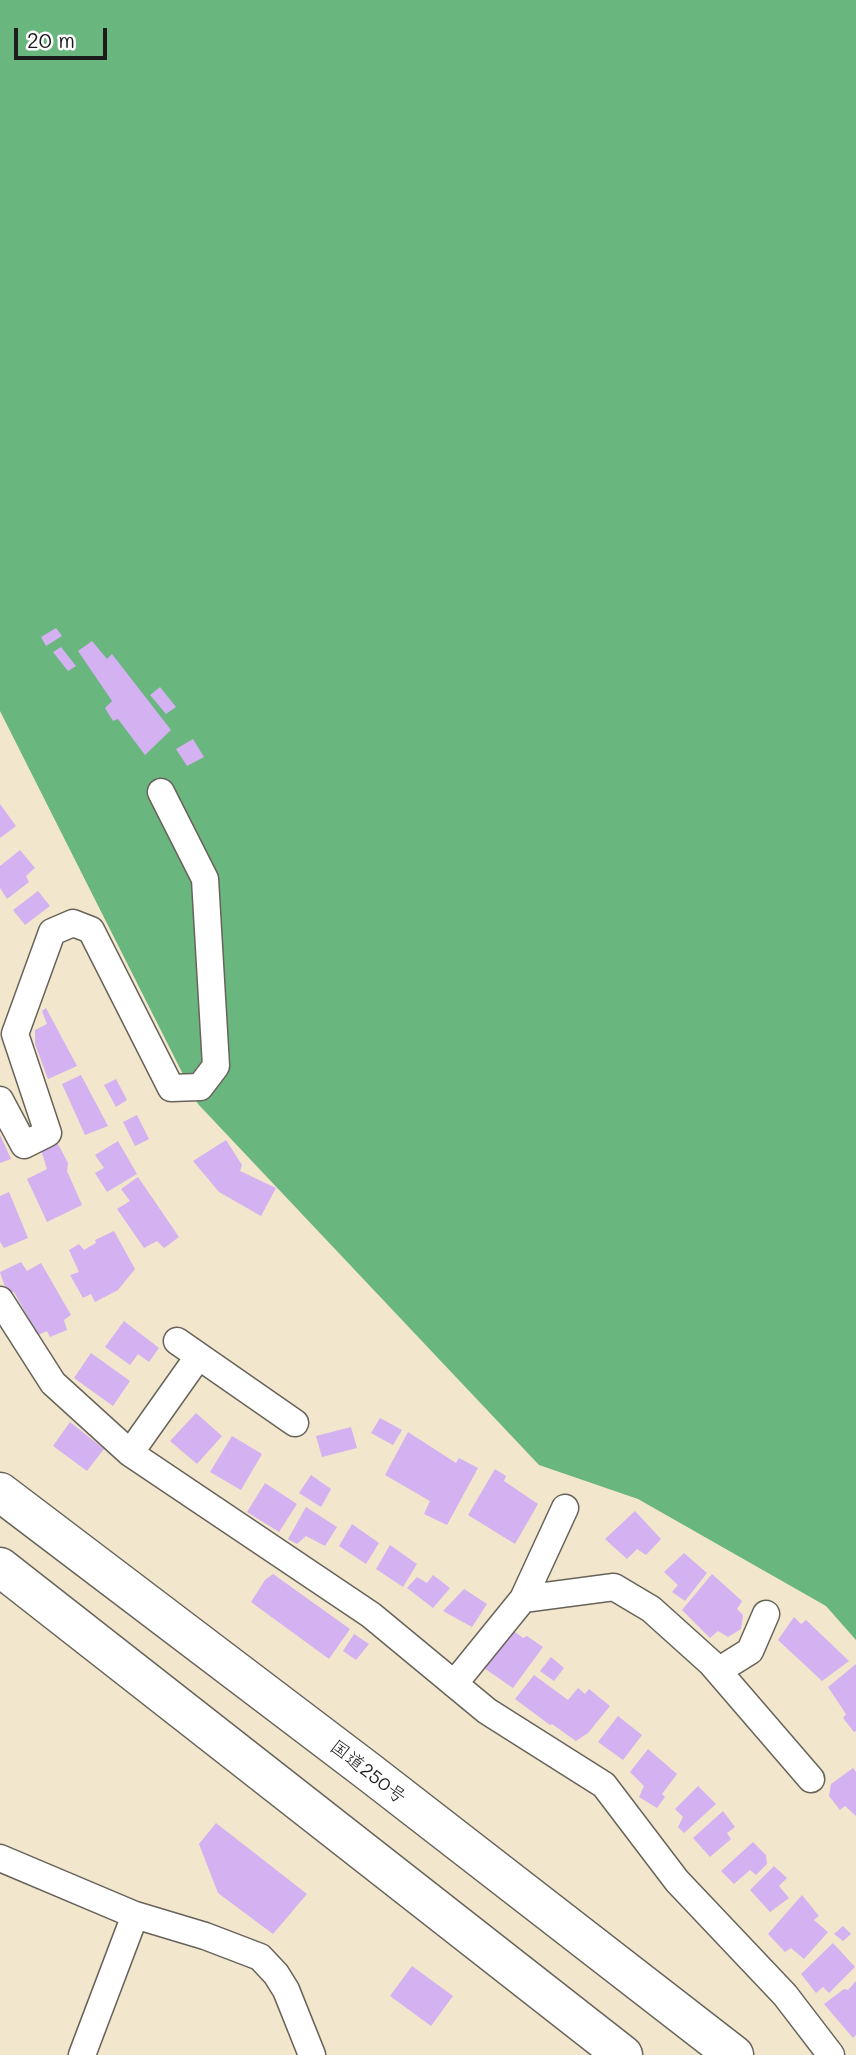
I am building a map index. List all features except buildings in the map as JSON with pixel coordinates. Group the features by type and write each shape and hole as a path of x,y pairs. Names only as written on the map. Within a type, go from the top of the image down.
{"highway":[{"name":"国道250号","path":"0,1492 391,1789 734,2055"},
{"path":"0,1567 623,2055"}],"street":[{"path":"0,1100 23,1145 48,1133 15,1034 52,932 73,923 91,930 171,1088 200,1087 216,1066 205,880 161,792"},
{"path":"0,1300 53,1383 130,1453 371,1615 487,1712 604,1785 677,1881 785,1995 831,2055"},
{"path":"130,1453 188,1349 295,1423"},
{"path":"454,1684 523,1600 565,1508"},
{"path":"523,1600 614,1587 651,1609 718,1671 811,1779"},
{"path":"718,1671 750,1651 766,1614"},
{"path":"0,1857 135,1915 205,1936 260,1957 286,1990 312,2055"},
{"path":"82,2055 135,1915"}],"green space":[{"path":"0,0 856,0 856,1640 826,1606 638,1499 539,1465 198,1104 0,711"}]}
